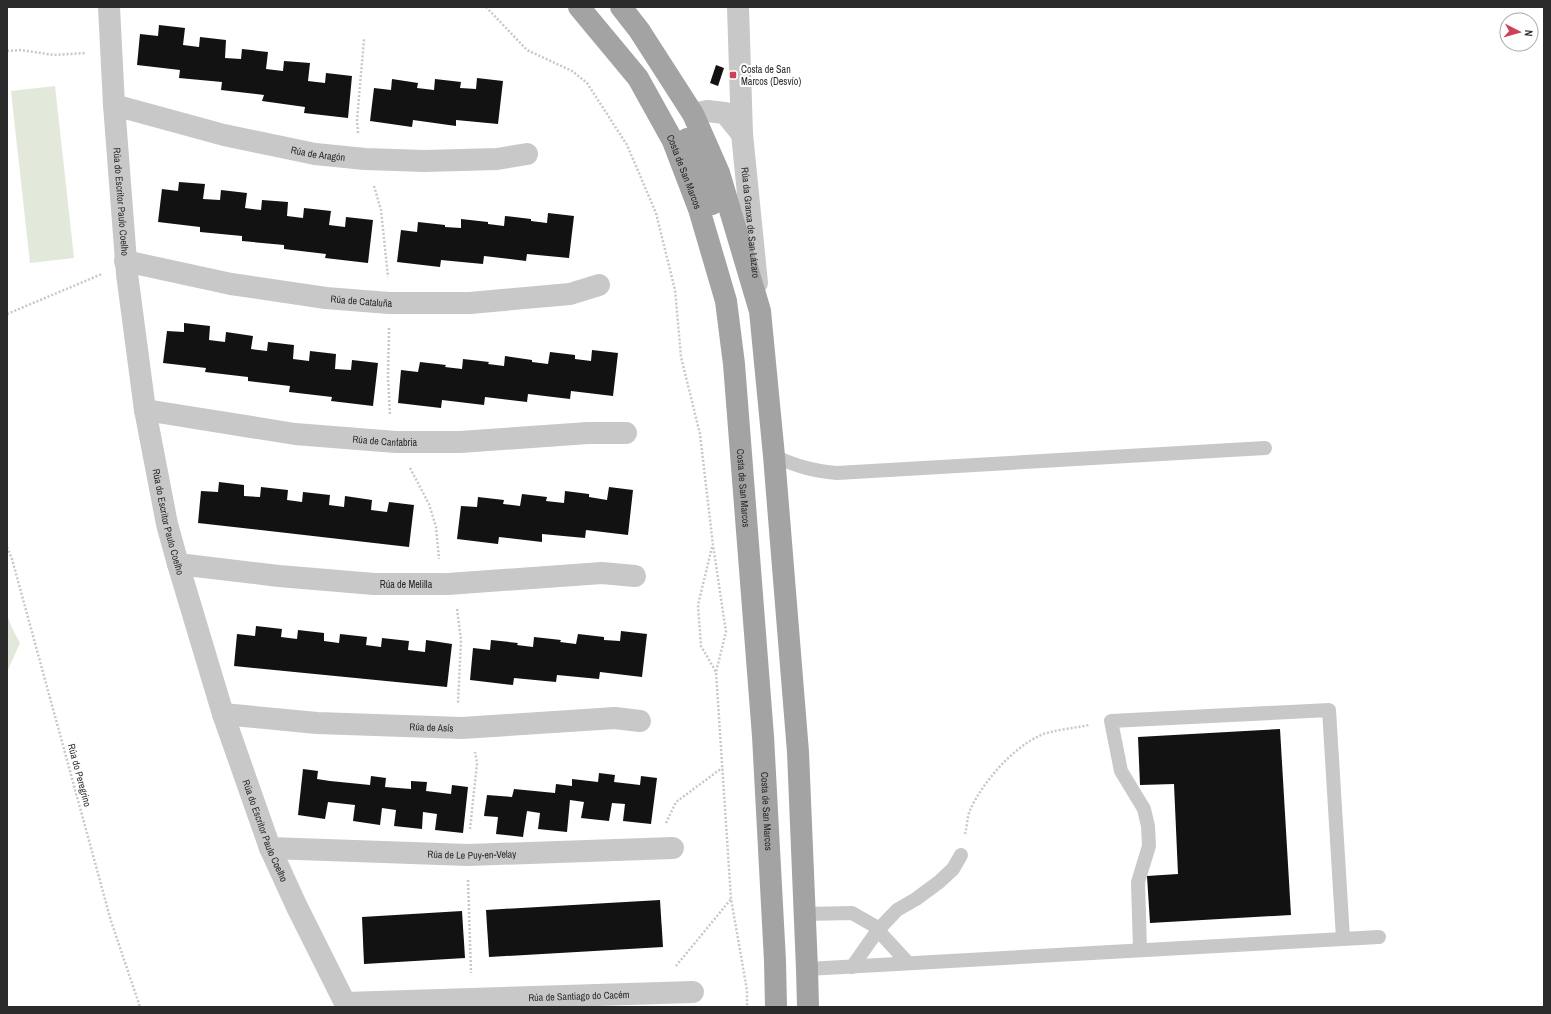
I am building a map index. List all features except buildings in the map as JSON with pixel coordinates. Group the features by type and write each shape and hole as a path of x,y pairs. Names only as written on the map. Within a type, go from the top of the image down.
{"main road":[{"name":"Costa de San Marcos","path":"579,7 638,78 675,148 699,209 726,301 734,364 764,736 776,961 776,1007"},
{"path":"621,7 639,30 692,114 719,174 760,310 774,456 798,752 808,1007"},
{"path":"638,78 660,91 686,136 698,161 725,242 726,301"},
{"path":"686,136 692,114"},
{"path":"698,161 719,174"}],"street":[{"name":"Rúa do Escritor Paulo Coelho","path":"108,7 126,261 145,410 167,524 223,714 270,848 296,907 346,1005"},
{"name":"Rúa da Granxa de San Lázaro","path":"738,7 742,134 760,310"},
{"name":"Rúa da Granxa de San Lázaro","path":"725,113 740,76"},
{"name":"Rúa de Aragón","path":"114,105 224,135 315,154 365,159 425,161 497,159 527,154"},
{"path":"692,114 707,111 725,113 742,134"},
{"name":"Rúa da Granxa de San Lázaro","path":"719,174 734,162 742,134"},
{"name":"Rúa de Cataluña","path":"126,261 231,284 326,298 390,303 485,301 570,294 599,284"},
{"name":"Rúa de Cantabria","path":"145,410 296,434 396,442 460,442 588,433 626,433"},
{"name":"Rúa de Melilla","path":"178,564 279,576 374,584 448,584 602,573 636,576"},
{"name":"Rúa de Asís","path":"223,714 317,723 462,728 544,724 615,718 640,721"},
{"name":"Rúa de Le Puy-en-Velay","path":"270,848 468,855 663,848"},
{"name":"Rúa de Santiago do Cacém","path":"346,1005 693,992"}],"lane":[{"path":"774,456 796,466 817,471 837,473 1265,448"},
{"path":"1140,950 1138,882 1149,846 1148,826 1144,808 1121,771 1112,721 1329,710 1343,938"},
{"path":"852,966 878,930 897,910 916,900 939,882 953,869 961,855"},
{"path":"805,914 852,913 873,925 908,963"},
{"path":"807,969 1379,937"}],"path":[{"path":"486,7 527,50 572,71 587,83 626,145 656,213 675,290 681,357 700,434 713,545 726,632 716,672 731,899 747,990 747,1007"},
{"path":"364,39 357,120 358,141 381,210 388,265 390,303 388,378 390,424 396,442 429,504 436,527 439,560 457,604 461,640 458,709 462,728"},
{"path":"7,51 20,50 54,55 85,53"},
{"path":"7,314 101,274"},
{"path":"713,545 698,605 701,646 716,672"},
{"name":"Rúa do Peregrino","path":"7,547 12,558 111,922 140,1007"},
{"path":"961,855 970,811 983,789 1000,766 1024,745 1042,735 1112,721"},
{"path":"663,848 676,802 722,768"},
{"path":"662,993 674,969 731,899"}],"shaded area":[{"path":"55,86 74,258 30,263 11,91"},
{"path":"7,615 20,643 7,672"}],"place":[{"name":"Costa de San Marcos (Desvío)","path":"733,75"}]}
